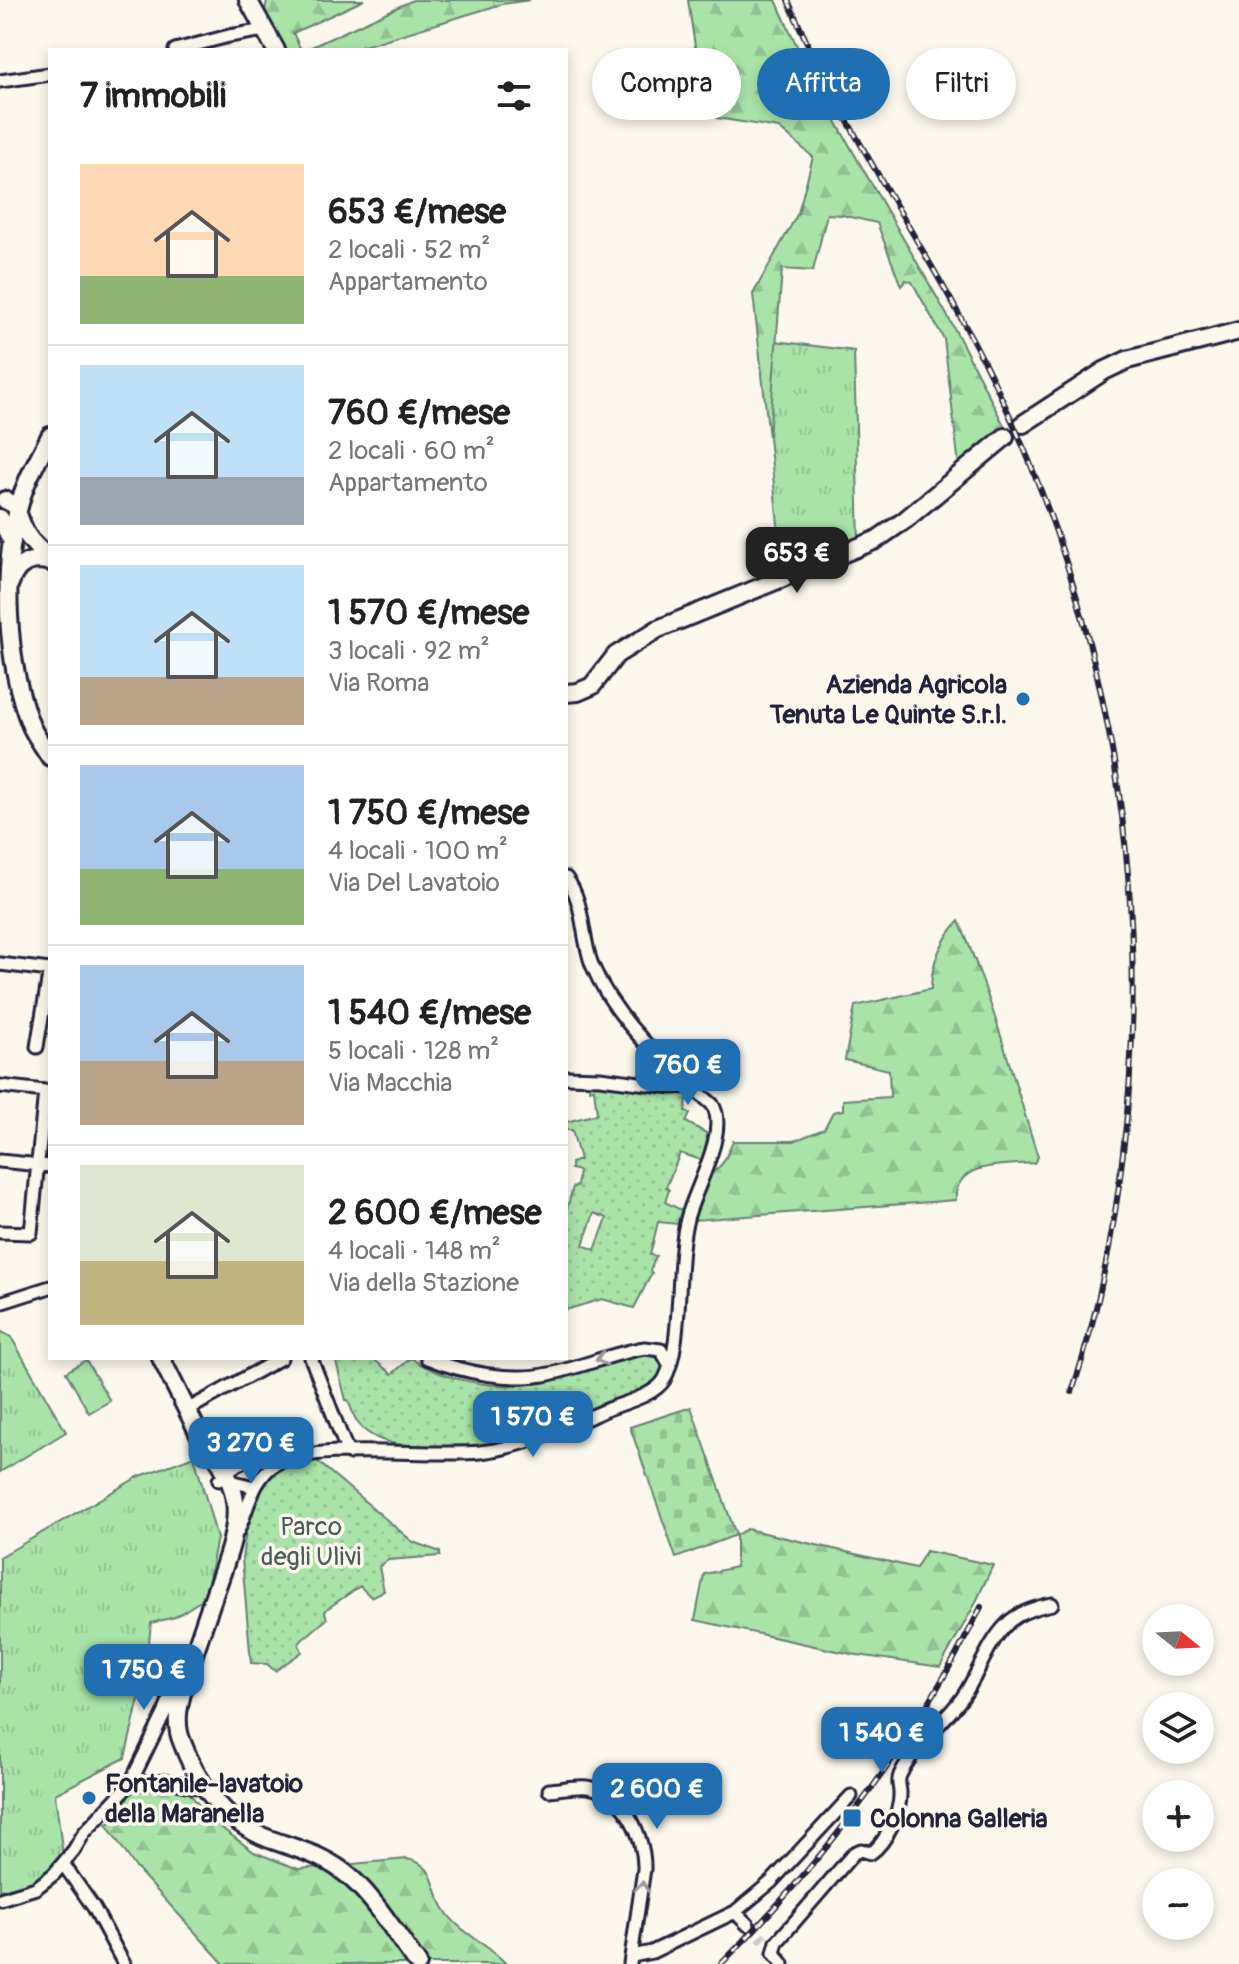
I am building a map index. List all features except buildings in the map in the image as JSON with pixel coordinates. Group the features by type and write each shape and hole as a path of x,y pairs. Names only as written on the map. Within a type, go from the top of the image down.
{"street":[{"path":"248,0 275,48"},
{"path":"183,48 265,30"},
{"path":"0,81 48,74"},
{"path":"1023,424 1104,371 1127,360 1239,331"},
{"path":"568,693 592,686 616,655 658,629 876,540 1005,437"},
{"path":"1,508 18,494 48,440"},
{"path":"29,478 12,542 9,596 15,659 26,707 34,732 48,754"},
{"path":"1,508 15,505 28,540 48,558"},
{"path":"1,508 12,542"},
{"path":"9,596 11,580 22,565 36,559 48,560"},
{"path":"221,1577 228,1530 225,1477 239,1462 256,1458 348,1453 456,1454 523,1444 654,1389 664,1380 675,1337 683,1234 718,1125 714,1107 628,1023 611,1002 591,963 575,894 568,882"},
{"path":"0,964 48,969"},
{"path":"37,1047 48,981"},
{"path":"568,1077 691,1086"},
{"path":"0,1086 45,1091 44,1166 31,1233 0,1232"},
{"path":"0,1161 44,1166"},
{"path":"0,1303 48,1288"},
{"path":"435,1360 481,1372 517,1376 553,1373 650,1347 661,1350 669,1364"},
{"path":"162,1360 225,1477 236,1513 233,1543"},
{"path":"187,1410 277,1360"},
{"path":"312,1360 348,1453"},
{"path":"202,1437 227,1451 256,1458"},
{"path":"297,1456 273,1466 255,1487 191,1662 179,1707 179,1731 186,1753 222,1810 244,1827 317,1856 344,1871 418,1964"},
{"path":"225,1477 255,1487"},
{"path":"773,1949 854,1853 861,1850 871,1853 880,1844 897,1808 899,1776 928,1734 960,1700 1006,1624 1024,1613 1052,1604"},
{"path":"0,1899 36,1888 64,1865 84,1833 130,1784 165,1712 172,1690 191,1662"},
{"path":"130,1784 167,1781 206,1789"},
{"path":"549,1790 586,1787 597,1790 618,1804 640,1834 644,1869 631,1960 735,1912 771,1882 851,1796"},
{"path":"64,1865 94,1908 124,1964"},
{"path":"735,1912 748,1925"},
{"path":"764,1940 783,1964"}],"green space":[{"path":"267,0 364,0 293,33 300,48 285,48 265,12"},
{"path":"413,0 530,0 502,4 358,48 309,48"},
{"path":"688,0 776,0 798,48 757,48 757,120 836,120 954,328 1007,431 959,466 944,339 912,282 906,280 901,286 877,223 842,215 827,214 813,271 782,269 769,437 753,294 798,213 813,157 779,128 729,120 741,120 741,48 695,48"},
{"path":"775,341 854,351 859,542 783,573 769,437"},
{"path":"959,921 1002,1038 1038,1157 1034,1163 997,1165 973,1172 958,1187 956,1200 694,1220 709,1174 722,1164 733,1141 794,1141 824,1129 833,1112 843,1110 843,1100 890,1097 889,1070 845,1060 855,1006 931,989 939,952"},
{"path":"600,1083 688,1095 685,1111 690,1114 686,1122 706,1133 707,1141 701,1160 680,1153 666,1187 669,1190 665,1202 681,1210 678,1224 658,1222 650,1255 656,1256 650,1271 652,1273 634,1308 602,1299 568,1309 568,1205 573,1187 577,1186 579,1171 571,1169 571,1163 580,1160 572,1130 568,1130 568,1121 597,1114 594,1089 589,1090 589,1084","holes":["594,1213 607,1218 595,1250 583,1245"]},
{"path":"0,1331 11,1337 66,1432 0,1472"},
{"path":"644,1352 659,1357 663,1368 658,1380 643,1389 584,1415 507,1442 461,1448 411,1447 371,1434 358,1423 346,1400 336,1360 374,1360 392,1374 409,1360 414,1360 457,1379 491,1385 526,1385"},
{"path":"86,1360 110,1401 89,1413 66,1372"},
{"path":"691,1407 736,1535 676,1558 630,1427"},
{"path":"194,1456 217,1538 205,1598 175,1617 151,1623 146,1670 125,1758 55,1794 63,1856 37,1883 0,1890 0,1557 138,1477"},
{"name":"Parco degli Ulivi","path":"317,1461 413,1542 440,1552 440,1556 388,1560 379,1567 384,1591 371,1597 360,1586 327,1609 327,1619 299,1644 302,1652 275,1671 267,1664 251,1663 242,1559 247,1524 268,1476 279,1466"},
{"path":"747,1529 916,1568 926,1551 993,1565 940,1667 851,1654 695,1620 704,1574 736,1567 736,1535"},
{"path":"149,1782 187,1790 211,1820 254,1852 298,1869 407,1859 417,1862 429,1872 440,1902 451,1918 506,1964 224,1964 136,1868 106,1824 125,1817 127,1794"}],"tunnel":[{"path":"748,1925 764,1940"}],"railway":[{"path":"788,0 835,98 995,384 1035,476 1068,570 1095,666 1114,764 1127,862 1132,962 1131,1061 1122,1161 1109,1249 1072,1392"},
{"path":"721,1964 797,1883 866,1796 928,1704 981,1607"}],"place":[{"name":"Azienda Agricola Tenuta Le Quinte S.r.l.","path":"1023,699"},
{"name":"Fontanile-lavatoio della Maranella","path":"89,1798"},
{"name":"Colonna Galleria","path":"852,1818"}]}
